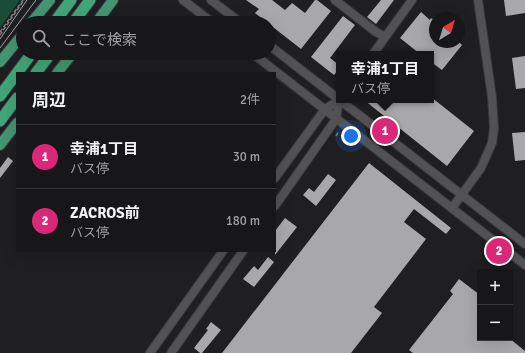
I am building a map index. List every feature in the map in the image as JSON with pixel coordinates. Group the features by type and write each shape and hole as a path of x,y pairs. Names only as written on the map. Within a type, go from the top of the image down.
{"highway":[{"path":"37,16 50,0"},
{"path":"59,16 71,0"},
{"path":"78,16 90,0"},
{"path":"101,16 113,0"},
{"path":"0,62 16,43"},
{"path":"18,72 27,60"},
{"path":"37,72 46,60"},
{"path":"58,72 67,60"},
{"path":"0,96 16,74"},
{"path":"0,121 16,99"},
{"path":"0,145 16,124"}],"street":[{"path":"184,0 204,16"},
{"path":"211,0 231,16"},
{"path":"335,0 376,32 385,37"},
{"path":"375,51 412,0"},
{"path":"452,208 482,168 492,143 494,128 492,97 478,0"},
{"path":"276,50 336,98"},
{"path":"261,60 525,265"},
{"path":"276,177 325,109 336,102"},
{"path":"276,205 336,119 339,103"},
{"path":"343,103 525,244"},
{"path":"150,353 222,252"},
{"path":"172,353 242,252"}],"path":[{"path":"0,32 24,0"},
{"path":"0,35 24,0"}],"green space":[{"path":"0,0 20,0 0,28"}],"building":[{"path":"246,0 272,0 285,10 292,3 305,13 315,0 317,0 331,11 301,49 276,29 276,16 259,16 255,13 259,9"},
{"path":"381,0 394,0 376,24 367,17"},
{"path":"504,0 525,0 525,13 506,16"},
{"path":"421,12 429,19 429,48 460,48 442,70 434,64 434,51 416,51 400,38"},
{"path":"343,16 355,25 330,58 336,63 336,73 334,75 311,57"},
{"path":"525,56 525,88 516,89 512,58"},
{"path":"434,99 474,131 447,166 368,103 434,103"},
{"path":"525,132 525,160 515,161 512,133"},
{"path":"8,157 13,161 0,178 0,168"},
{"path":"369,163 451,228 446,234 414,209 404,222 426,239 374,307 382,313 351,353 222,353"},
{"path":"328,174 336,180 316,206 303,195 309,188 314,192"},
{"path":"285,218 297,227 275,255 276,252 276,230"},
{"path":"268,257 274,262 254,287 243,279 254,266 258,270"},
{"path":"459,279 477,293 477,341 513,341 525,351 525,353 413,353 409,350 453,294 450,291"},
{"path":"211,322 221,330 202,353 200,353 194,348 208,330 206,329"}],"tram line":[{"path":"0,39 27,0"},
{"path":"24,16 36,0"},
{"path":"0,48 16,27"}],"place":[{"name":"幸浦1丁目","path":"385,131"},
{"name":"ZACROS前","path":"499,251"}]}
